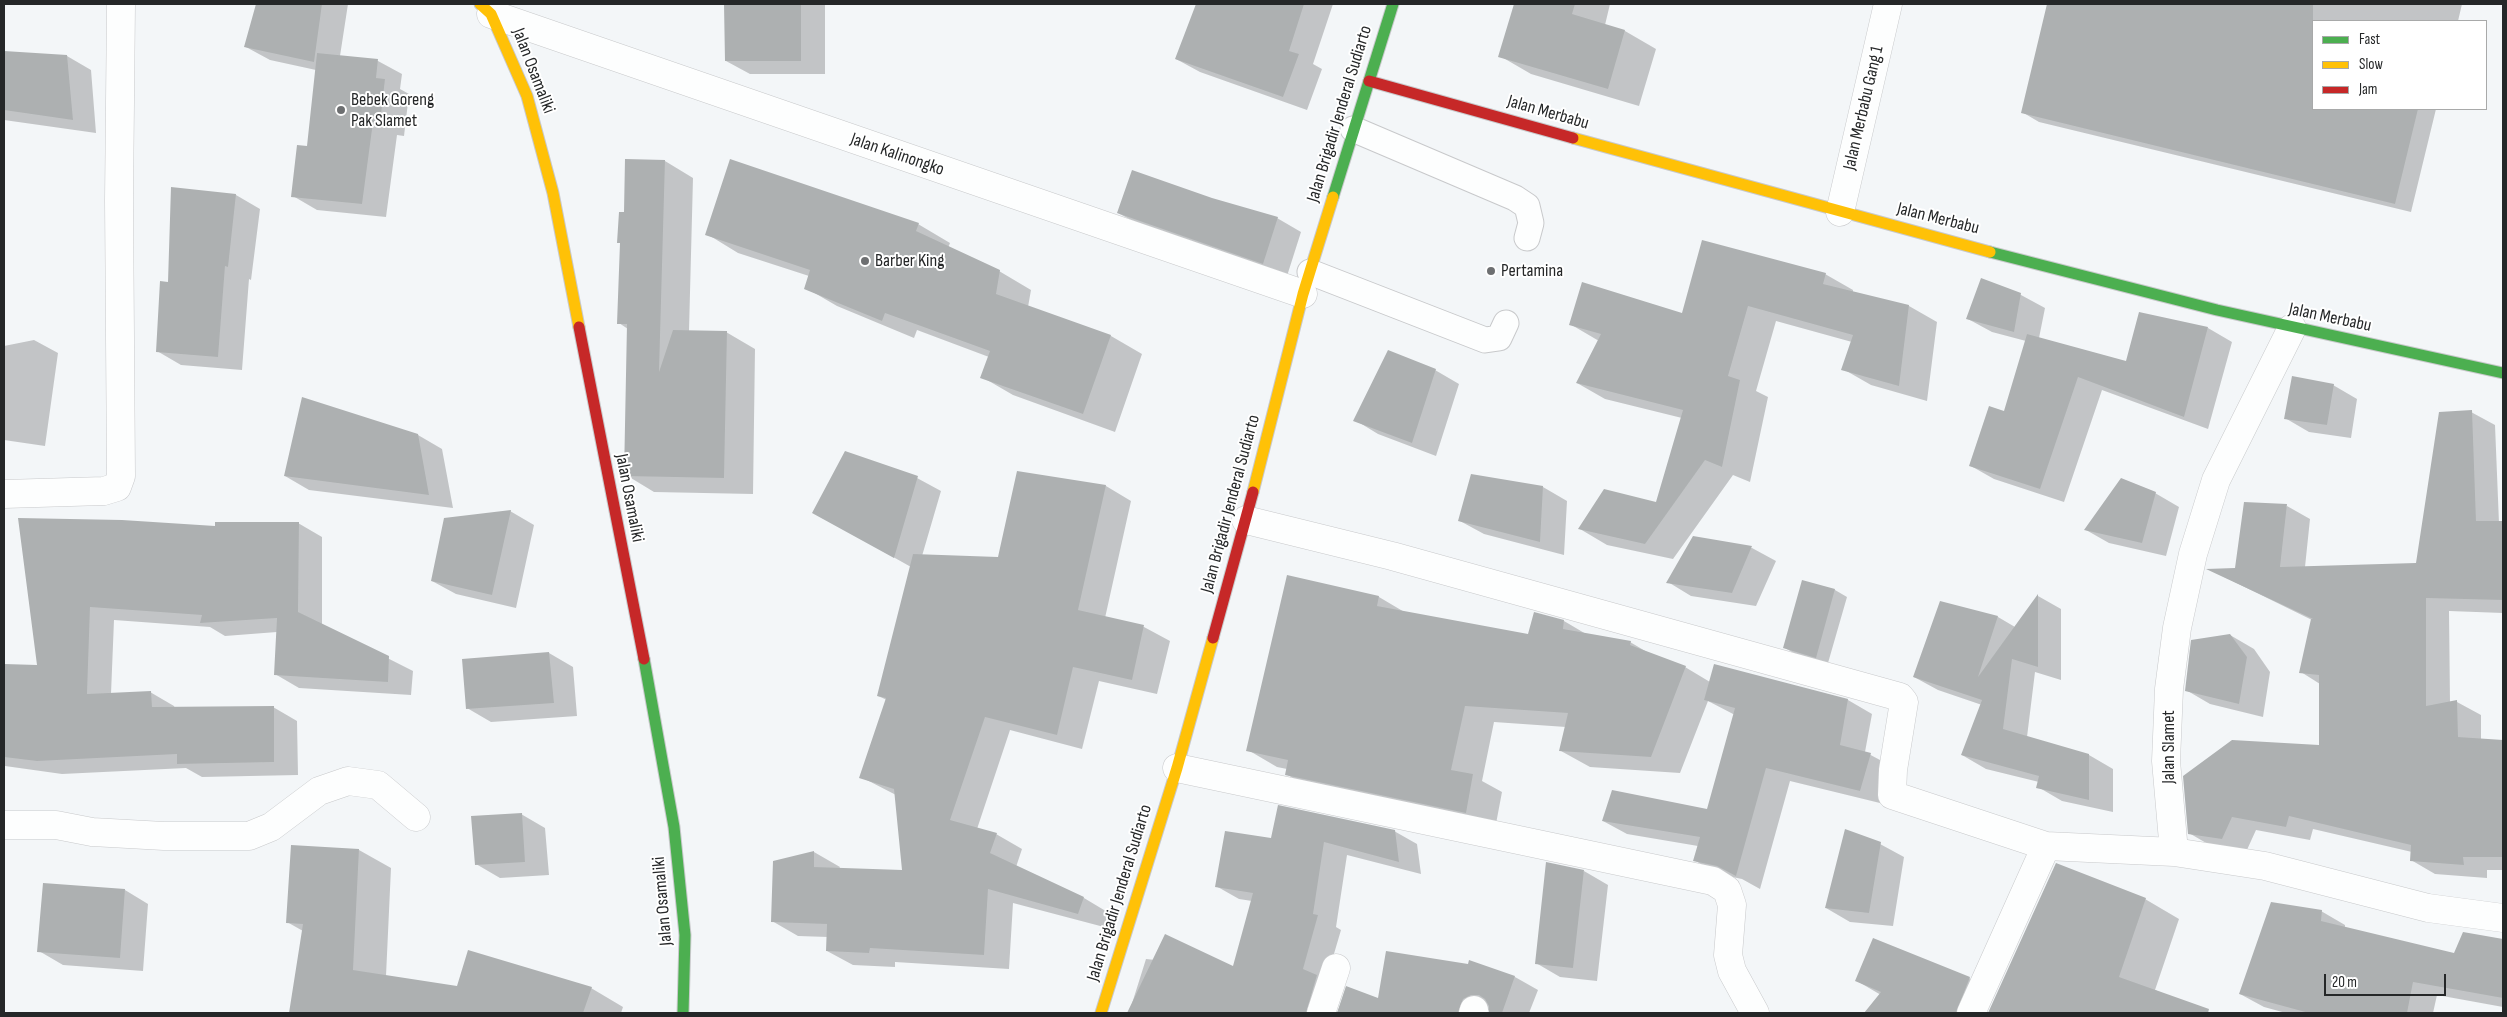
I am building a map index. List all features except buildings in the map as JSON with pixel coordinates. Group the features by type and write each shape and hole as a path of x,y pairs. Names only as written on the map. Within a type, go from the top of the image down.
{"street":[{"path":"4,494 104,491 118,487 121,476 119,200 121,4"},
{"name":"Jalan Brigadir Jenderal Sudiarto","path":"1101,1013 1177,768 1246,520 1306,283 1393,4"},
{"name":"Jalan Merbabu Gang 1","path":"1840,212 1888,4"},
{"name":"Jalan Kalinongko","path":"485,9 1306,283"},
{"name":"Jalan Osamaliki","path":"485,9 527,96 553,193 653,704 674,827 685,935 683,1013"},
{"name":"Jalan Merbabu","path":"1369,81 1840,212 2292,328 2503,372"},
{"name":"Jalan Slamet","path":"2174,852 2166,761 2169,689 2177,628 2191,563 2216,480 2292,328"},
{"path":"1246,520 1392,556 1900,697 1904,702 1893,770 1892,796 2046,846 2174,852 2264,866 2428,908 2503,918"},
{"path":"1177,768 1713,881 1727,890 1732,905 1728,955 1732,971 1755,1013"},
{"path":"4,825 56,825 92,832 164,836 249,836 271,828 318,791 348,781 378,785 416,816"},
{"path":"1971,1013 2046,846"},
{"path":"1321,1013 1336,968"}],"lane":[{"path":"1353,129 1515,198 1527,206 1531,223 1527,238"},
{"path":"1306,283 1485,340 1499,338 1506,323"}],"traffic: fast":[{"path":"1333,197 1393,4"},
{"path":"1990,252 2217,310 2503,373"},
{"path":"644,659 674,827 685,935 683,1013"}],"traffic: slow":[{"path":"480,4 491,14 527,96 553,193 579,327"},
{"path":"1573,138 1990,252"},
{"path":"1253,492 1303,294 1333,197"},
{"path":"1101,1013 1177,768 1213,638"}],"traffic: jam":[{"path":"1369,81 1573,138"},
{"path":"579,327 644,659"},
{"path":"1213,638 1253,492"}],"place":[{"name":"Bebek Goreng Pak Slamet","path":"341,110"},
{"name":"Barber King","path":"865,261"},
{"name":"Pertamina","path":"1491,271"}]}
